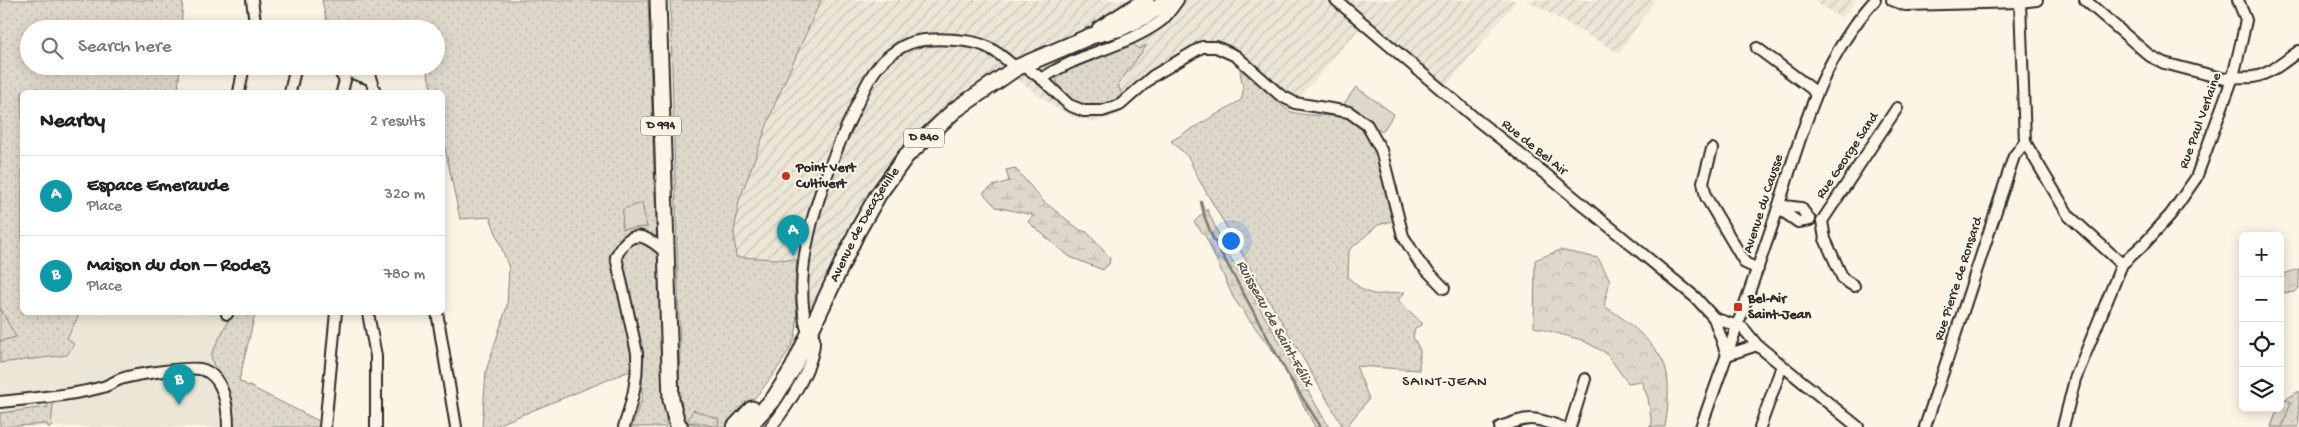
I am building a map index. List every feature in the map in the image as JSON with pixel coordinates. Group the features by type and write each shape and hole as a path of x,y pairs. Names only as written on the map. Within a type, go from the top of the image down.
{"main road":[{"name":"D 994","path":"658,0 671,400 677,423 680,427"},
{"name":"Avenue de Decazeville","path":"1091,36 1146,0"},
{"name":"Avenue de Decazeville","path":"748,427 775,397 793,368 878,195 906,156 955,110 1019,67 1091,36 1121,28 1144,17 1169,0"},
{"name":"Avenue de Decazeville","path":"735,427 750,412 809,334"},
{"name":"D 994","path":"670,427 668,411 671,400"}],"street":[{"path":"252,0 255,20"},
{"path":"1042,79 1058,68 1131,37 1161,20 1178,0"},
{"name":"Rue de Bel Air","path":"1336,0 1477,120 1696,298 1714,318 1727,355"},
{"name":"Avenue du Causse","path":"1701,427 1758,269 1815,94 1840,45 1854,23 1875,0"},
{"path":"1892,0 1905,5 2037,0"},
{"path":"2085,0 2150,56 2164,63 2225,79 2252,77 2263,74 2299,51"},
{"name":"Rue Paul Verlaine","path":"2063,427 2075,379 2122,264 2145,243 2171,214 2196,178 2232,77 2246,20 2238,0"},
{"path":"2020,2 2025,142 2069,216 2122,264"},
{"path":"771,427 784,411 801,381 814,347 814,338 809,334 801,300 803,263 812,226 836,149 869,80 883,62 899,49 917,41 959,40 985,46 1042,79 1069,105 1084,111 1102,110 1120,105 1153,76 1202,48 1216,47 1236,56 1280,95 1295,103 1349,112 1367,126 1381,150 1403,236 1419,262 1444,288"},
{"path":"1758,48 1812,89 1815,94"},
{"path":"239,90 242,75"},
{"path":"290,90 294,75"},
{"path":"341,75 345,80 342,90"},
{"path":"358,75 370,79"},
{"path":"369,75 374,90"},
{"name":"Rue George Sand","path":"1854,286 1843,279 1825,239 1822,221 1897,108"},
{"name":"Rue Pierre de Ronsard","path":"1926,427 2014,156 2025,142"},
{"path":"1712,149 1703,182 1706,197 1745,263 1758,269"},
{"name":"Rue George Sand","path":"1778,208 1798,222 1822,221"},
{"path":"624,427 634,396 638,369 637,353 616,257 626,241 639,236 648,238 665,252"},
{"path":"326,427 336,315"},
{"path":"368,315 376,356 376,427"},
{"path":"437,315 456,427"},
{"name":"Rue de Bel Air","path":"1714,318 1738,327"},
{"path":"1738,327 1743,328 1757,345 1858,427"},
{"path":"1727,355 1757,345"},
{"path":"1760,427 1782,366"},
{"path":"0,402 104,387 122,378 155,372 200,369 216,380 224,394 228,427"},
{"path":"1570,427 1585,378"},
{"path":"1500,427 1526,418 1537,418 1561,427"}],"shaded area":[{"path":"821,0 1517,0 1446,86 1366,21 1288,111 1241,62 1223,51 1204,50 1160,76 1118,115 1096,122 1075,118 1055,107 1001,67 954,98 903,149 867,197 816,306 797,325 795,289 797,260 736,257 734,232 739,201 776,101"},
{"path":"1526,0 1655,0 1619,53"},
{"path":"1812,0 1857,0 1841,18"},
{"path":"0,308 20,312 20,315 255,315 239,381 263,394 260,427 0,427 0,341 15,337"}],"green space":[{"path":"0,0 183,0 182,20 20,20 20,75 179,75 178,90 20,90 20,315 79,315 67,338 74,344 67,355 0,363 0,341 15,337 0,308"},
{"path":"322,0 648,0 657,251 660,257 666,427 632,427 642,398 642,366 492,427 482,427 486,371 507,306 509,268 490,217 460,219 445,148 445,90 432,90 428,75 445,75 445,20 326,20"},
{"path":"670,0 821,0 776,101 739,201 734,232 736,257 797,260 795,290 797,325 795,336 776,371 744,410 726,427 692,424 686,422 678,414 680,350"},
{"path":"1131,42 1139,49 1147,45 1118,84 1122,96 1112,103 1097,106 1081,104 1068,97 1058,85 1056,77 1069,69"},
{"path":"1241,62 1273,97 1289,111 1301,114 1346,118 1358,124 1367,134 1380,162 1393,221 1378,225 1349,250 1348,277 1362,289 1374,294 1405,292 1398,300 1423,324 1415,328 1413,337 1420,350 1419,370 1356,366 1369,399 1346,427 1343,427 1198,178 1189,158 1171,141 1241,100 1243,90 1240,72"},
{"path":"1356,87 1394,114 1382,132 1343,105"},
{"path":"1015,168 1043,201 1080,230 1087,232 1110,258 1109,264 1103,270 1070,257 1028,222 1033,215 996,207 983,193 993,186 1009,181 1006,170"},
{"path":"642,203 647,227 622,229 623,209"},
{"path":"1207,209 1225,248 1329,427 1315,427 1280,361 1234,299 1206,237 1194,222"},
{"path":"1560,250 1598,258 1610,280 1604,306 1640,333 1662,360 1668,382 1668,406 1665,427 1649,427 1652,425 1648,398 1641,381 1628,383 1606,353 1582,340 1534,327 1535,260"},
{"path":"2299,269 2299,288 2295,292 2284,293 2284,274"},
{"path":"0,308 16,337 0,341"},
{"path":"231,315 255,315 239,381 323,423 323,427 233,427 230,396 213,364 211,355"},
{"path":"2299,391 2299,427 2271,427 2277,412 2284,412 2284,398"},
{"path":"2284,399 2291,402 2282,427 2271,427 2277,412 2284,412"},
{"path":"47,400 51,400 53,404 51,427 48,427 47,424 0,427 0,413 48,407"},
{"path":"693,410 719,419 718,426 687,422"}],"waterway":[{"name":"Ruisseau de Saint-Félix","path":"1201,202 1212,236 1288,375 1321,427"}],"place":[{"name":"Point Vert Cultivert","path":"786,176"},
{"name":"Espace Emeraude","path":"793,256"},
{"name":"Bel-Air Saint-Jean","path":"1738,307"},
{"name":"Maison du don – Rodez","path":"179,405"}],"district":[{"name":"SAINT-JEAN","path":"1445,382"}]}
